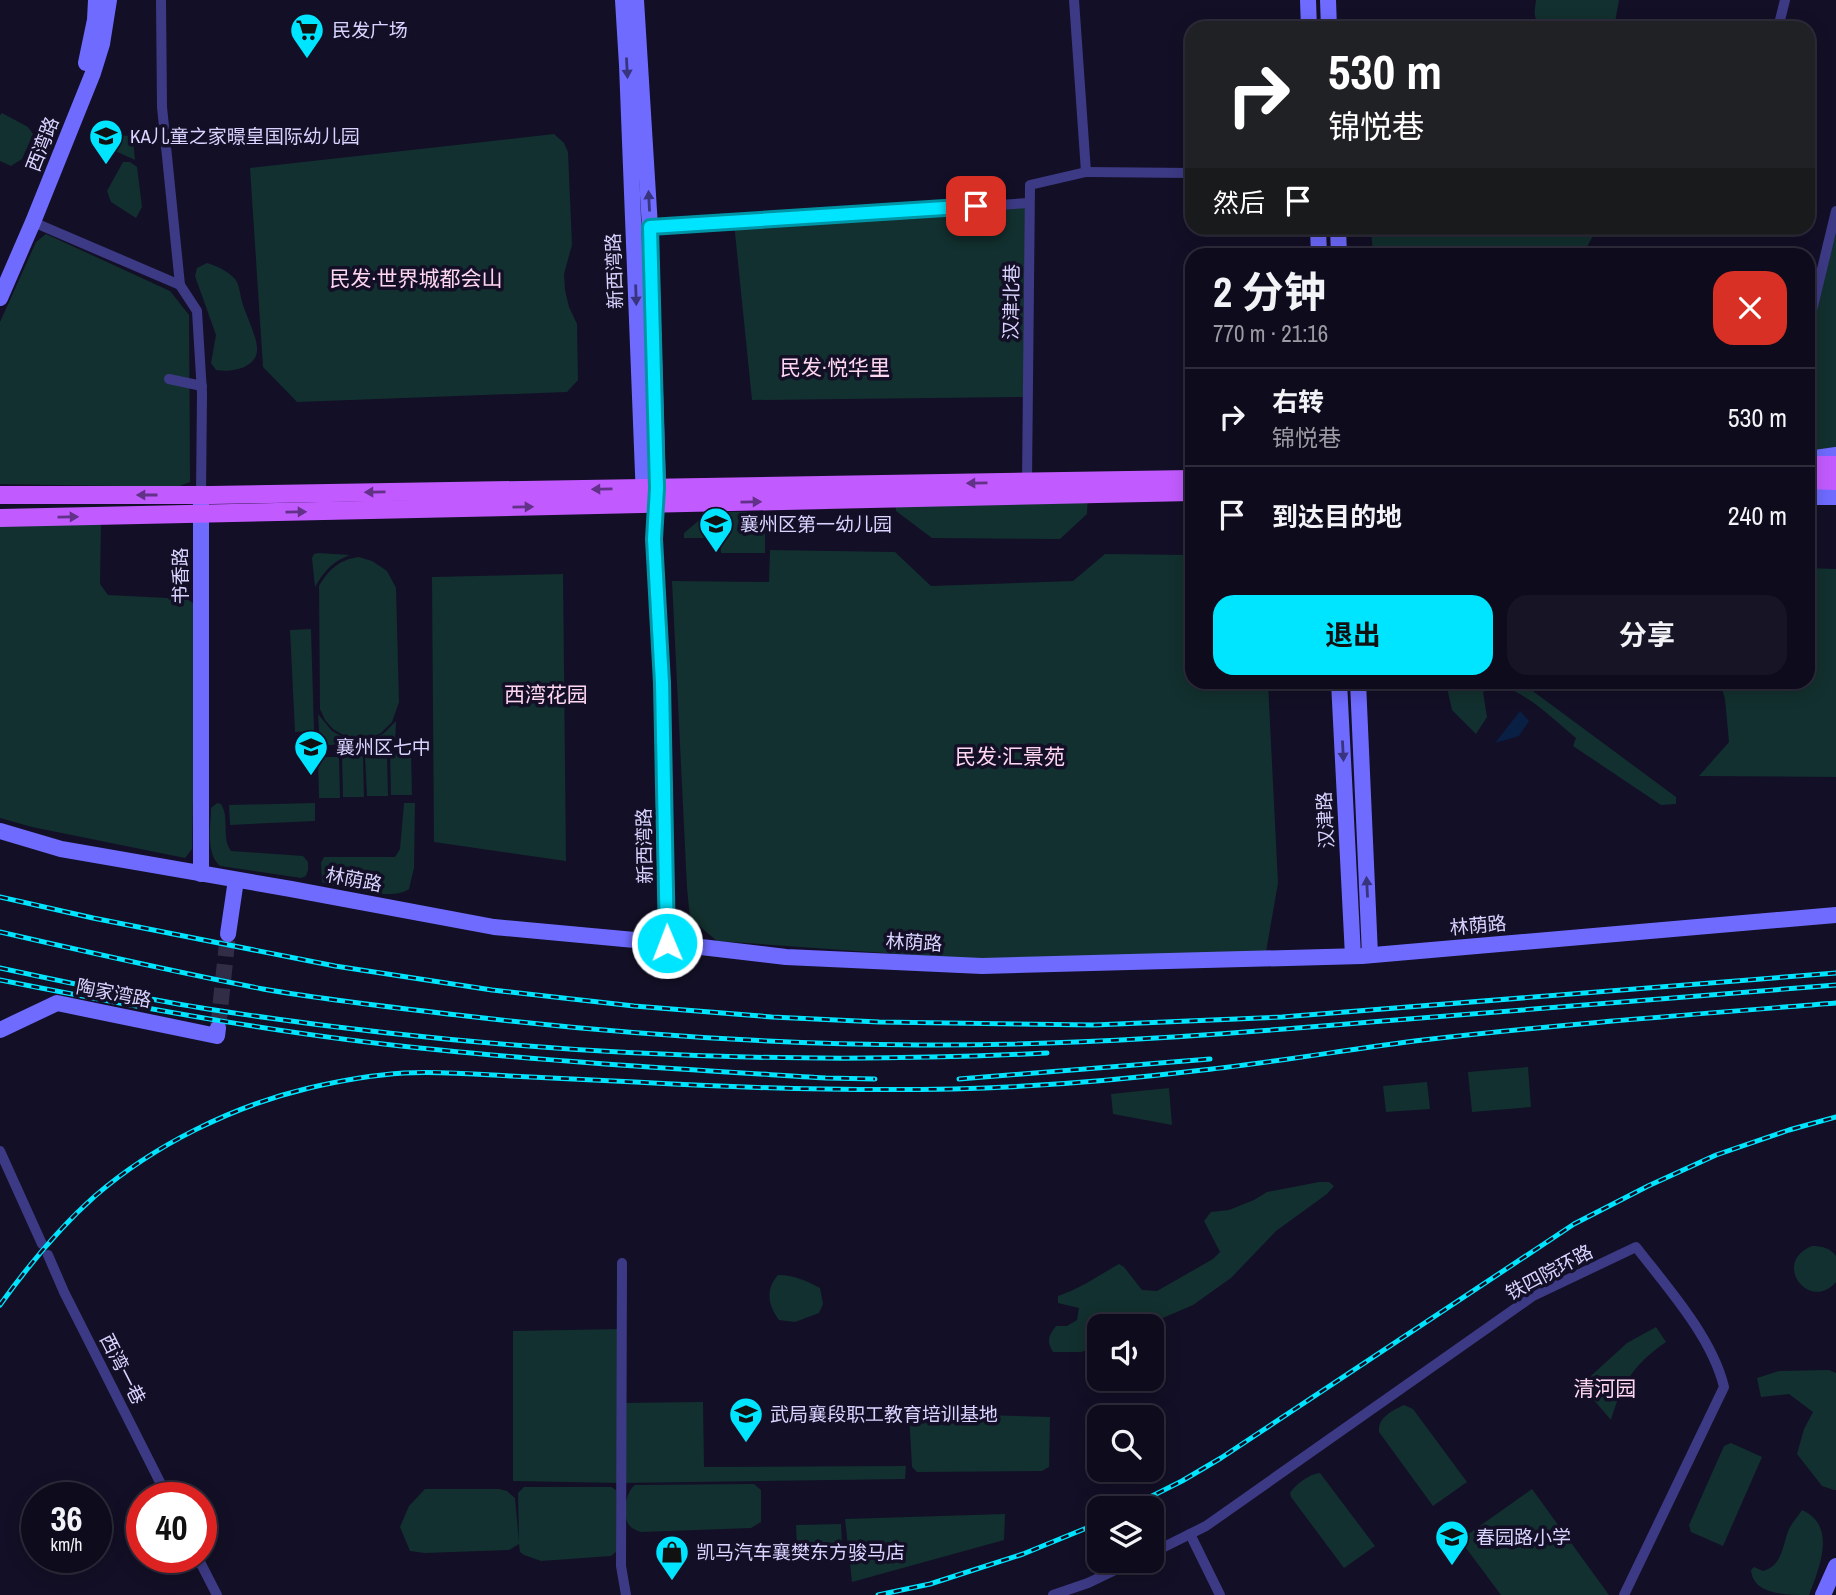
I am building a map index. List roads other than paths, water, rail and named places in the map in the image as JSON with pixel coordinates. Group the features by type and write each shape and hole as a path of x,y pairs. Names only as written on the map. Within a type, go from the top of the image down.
{"main road":[{"path":"1815,465 1836,466"},
{"path":"0,519 201,514 1027,482 1185,479"},
{"path":"1815,480 1836,481"},
{"path":"0,495 651,496 1185,492"}],"street":[{"name":"书香路","path":"161,0 162,107 180,285 197,311 202,386 201,874"},
{"name":"新西湾路","path":"622,0 662,683 667,943"},
{"name":"新西湾路","path":"636,0 650,227 651,496"},
{"path":"1074,0 1086,172"},
{"path":"1308,0 1309,21"},
{"path":"1328,0 1329,21"},
{"path":"1780,21 1784,0"},
{"name":"西湾路","path":"0,298 93,73 102,44 99,2"},
{"name":"西湾路","path":"0,273 86,64 99,2"},
{"path":"634,228 1029,203 1030,185 1086,172 1185,173"},
{"name":"汉津北巷","path":"1027,482 1029,203"},
{"path":"1815,298 1836,211"},
{"path":"33,222 180,285"},
{"path":"169,379 202,386"},
{"path":"1815,458 1836,455"},
{"path":"1815,497 1836,497"},
{"name":"汉津路","path":"1339,689 1353,956"},
{"name":"汉津路","path":"1358,689 1370,955"},
{"name":"林荫路","path":"0,831 61,849 494,927 786,957 982,966 1370,955 1836,915"},
{"path":"228,934 236,880"},
{"name":"陶家湾路","path":"0,1030 57,1003 217,1036 218,1028"},
{"path":"0,1151 42,1244"},
{"name":"铁四院环路","path":"1164,1547 1206,1526 1533,1296 1636,1247 1688,1315 1719,1367 1724,1387 1624,1595"},
{"name":"西湾一巷","path":"48,1255 160,1482"},
{"path":"622,1263 621,1566 626,1595"},
{"path":"1190,1534 1220,1595"},
{"path":"1823,1595 1836,1566"},
{"path":"206,1573 217,1595"},
{"path":"1053,1595 1109,1573"}],"water":[{"path":"1520,711 1529,721 1519,736 1495,743"}],"tunnel":[{"path":"218,1028 228,934"}],"railway":[{"path":"0,897 335,966 492,990 634,1006 879,1022 1094,1025 1282,1017 1836,973"},
{"path":"0,932 263,989 369,1004 641,1033 863,1044 1035,1044 1151,1038 1836,985"},
{"path":"0,968 208,1009 312,1024 521,1046 732,1057 942,1057 1047,1053"},
{"path":"0,980 219,1021 385,1044 584,1062 875,1079"},
{"path":"0,1305 69,1221 118,1177 143,1160 196,1130 252,1105 309,1088 356,1079 430,1072 714,1086 913,1090 1015,1087 1172,1074 1526,1029 1836,1003"},
{"path":"959,1079 1210,1059"},
{"path":"1152,1496 1221,1458 1574,1224 1716,1155 1836,1117"},
{"path":"878,1595 930,1584 1023,1554 1087,1528"}],"place":[{"name":"民发广场","path":"307,60"},
{"name":"KA儿童之家暻皇国际幼儿园","path":"106,166"},
{"name":"襄州区第一幼儿园","path":"716,554"},
{"name":"襄州区七中","path":"311,777"},
{"name":"武局襄段职工教育培训基地","path":"746,1444"},
{"name":"春园路小学","path":"1452,1567"},
{"name":"凯马汽车襄樊东方骏马店","path":"672,1582"}],"district":[{"name":"民发·世界城都会山","path":"416,279"},
{"name":"民发·悦华里","path":"835,368"},
{"name":"西湾花园","path":"546,695"},
{"name":"民发·汇景苑","path":"1010,757"},
{"name":"清河园","path":"1605,1389"}]}
